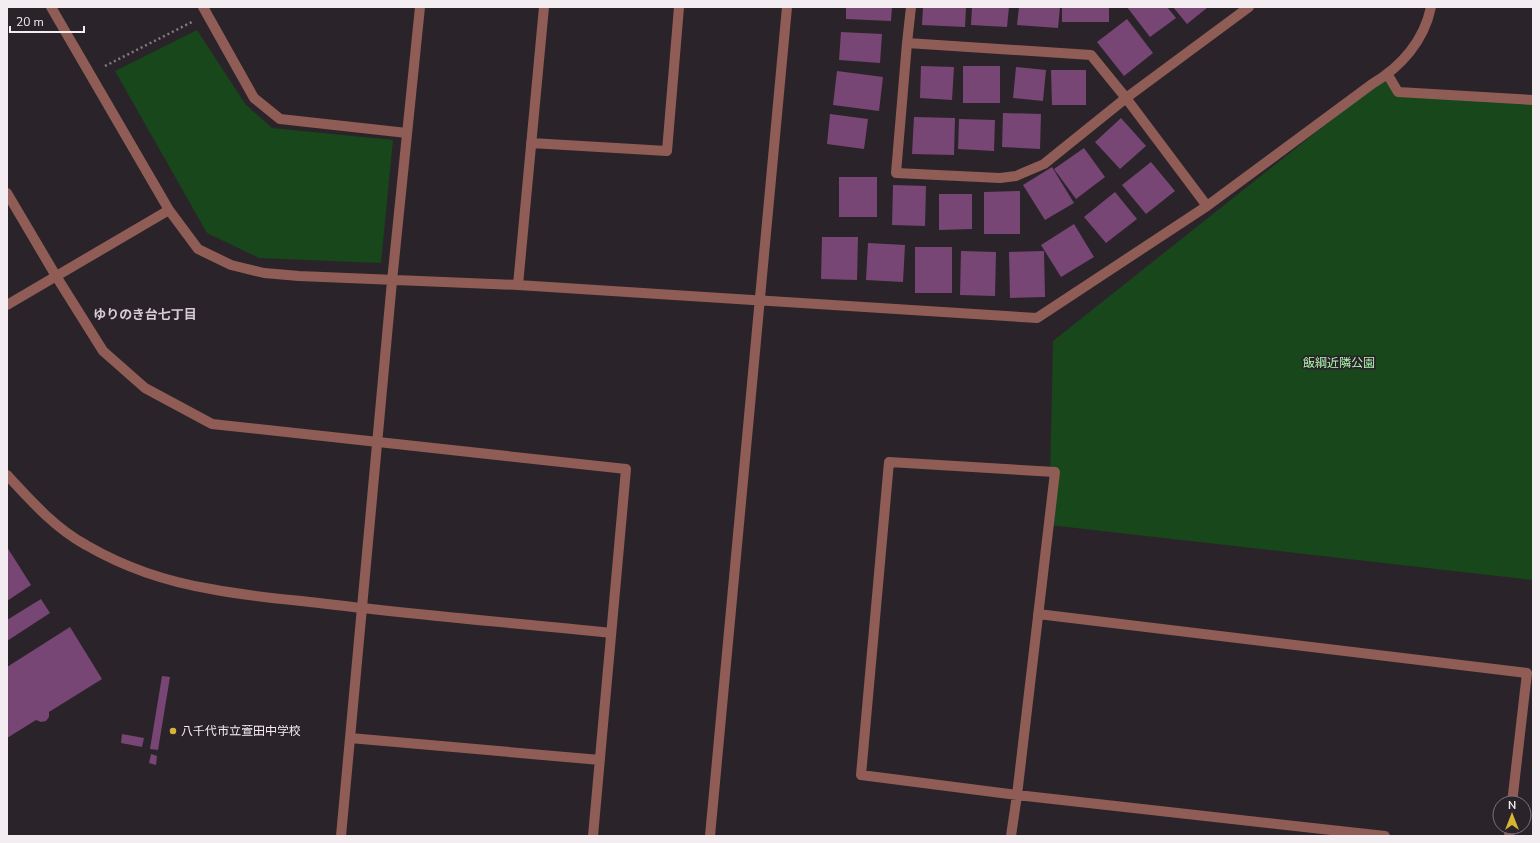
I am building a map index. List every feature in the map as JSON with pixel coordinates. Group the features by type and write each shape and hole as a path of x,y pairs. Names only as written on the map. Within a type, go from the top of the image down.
{"street":[{"path":"51,7 169,210 198,249 231,265 271,274 392,281 518,285 1037,318 1207,206 1372,84 1388,75 1406,58 1421,36 1431,7"},
{"path":"341,836 392,281 420,7"},
{"path":"518,285 544,7"},
{"path":"531,143 667,151 679,7"},
{"path":"710,836 787,7"},
{"path":"911,7 896,173 1000,178 1016,176 1044,164 1236,11 1249,7"},
{"path":"205,11 254,98 280,119 407,132"},
{"path":"907,44 1091,55 1126,98 1207,206"},
{"path":"1388,75 1398,92 1533,100"},
{"path":"7,193 56,276 103,351 145,388 212,424 626,469 593,836"},
{"path":"7,304 169,210"},
{"path":"1011,836 1017,795 1055,472 889,462 861,775 1017,795 1385,836"},
{"path":"7,475 32,503 54,523 86,545 146,572 177,582 211,590 362,608 611,633"},
{"path":"1038,614 1527,673 1513,795"},
{"path":"350,738 600,760"}],"path":[{"path":"89,74 205,11"}],"green space":[{"path":"197,30 246,105 272,128 393,140 381,263 259,258 207,233 115,71"},
{"name":"飯綱近隣公園","path":"1388,75 1396,95 1533,102 1533,580 1049,525 1053,341"}],"building":[{"path":"846,7 892,7 891,21 846,19"},
{"path":"923,7 966,7 965,27 922,25"},
{"path":"972,7 1009,7 1007,27 971,25"},
{"path":"1019,7 1060,7 1058,28 1017,25"},
{"path":"1062,7 1109,7 1109,22 1062,22"},
{"path":"1127,7 1167,7 1176,18 1150,37"},
{"path":"1173,7 1208,7 1187,24"},
{"path":"1127,19 1153,53 1124,76 1097,42"},
{"path":"841,32 882,34 880,63 839,60"},
{"path":"921,66 954,67 952,100 920,98"},
{"path":"963,66 1000,66 1000,103 963,103"},
{"path":"1016,67 1046,70 1043,101 1013,98"},
{"path":"1051,70 1086,70 1086,105 1052,105"},
{"path":"837,71 883,77 879,111 833,105"},
{"path":"1003,113 1041,114 1040,149 1002,147"},
{"path":"830,114 868,119 864,149 827,144"},
{"path":"914,117 955,118 954,155 912,154"},
{"path":"1121,118 1146,146 1120,169 1095,142"},
{"path":"959,119 995,120 994,151 958,149"},
{"path":"1084,148 1105,177 1076,199 1054,169"},
{"path":"1151,162 1175,191 1146,214 1122,185"},
{"path":"1052,167 1074,203 1045,220 1023,185"},
{"path":"839,177 877,177 877,217 839,217"},
{"path":"893,185 926,186 925,226 892,225"},
{"path":"1020,191 1020,234 984,234 984,192"},
{"path":"1115,192 1137,219 1106,243 1084,217"},
{"path":"939,194 972,194 972,229 939,230"},
{"path":"1074,224 1094,257 1061,277 1041,245"},
{"path":"822,237 858,237 857,280 821,279"},
{"path":"868,243 905,245 903,282 866,280"},
{"path":"915,247 952,247 952,293 915,293"},
{"path":"961,251 996,252 995,296 960,295"},
{"path":"1044,251 1045,297 1010,298 1009,252"},
{"path":"7,547 31,585 7,601"},
{"path":"41,599 50,613 7,641 7,620"},
{"path":"70,627 102,679 49,712 49,717 46,721 41,722 36,720 7,738 7,667"},
{"path":"162,676 170,677 158,750 150,749"},
{"path":"122,734 144,738 142,747 121,743"},
{"path":"151,754 157,756 156,765 149,763"}],"place":[{"name":"八千代市立萱田中学校","path":"173,731"}],"district":[{"name":"ゆりのき台七丁目","path":"145,314"}]}
